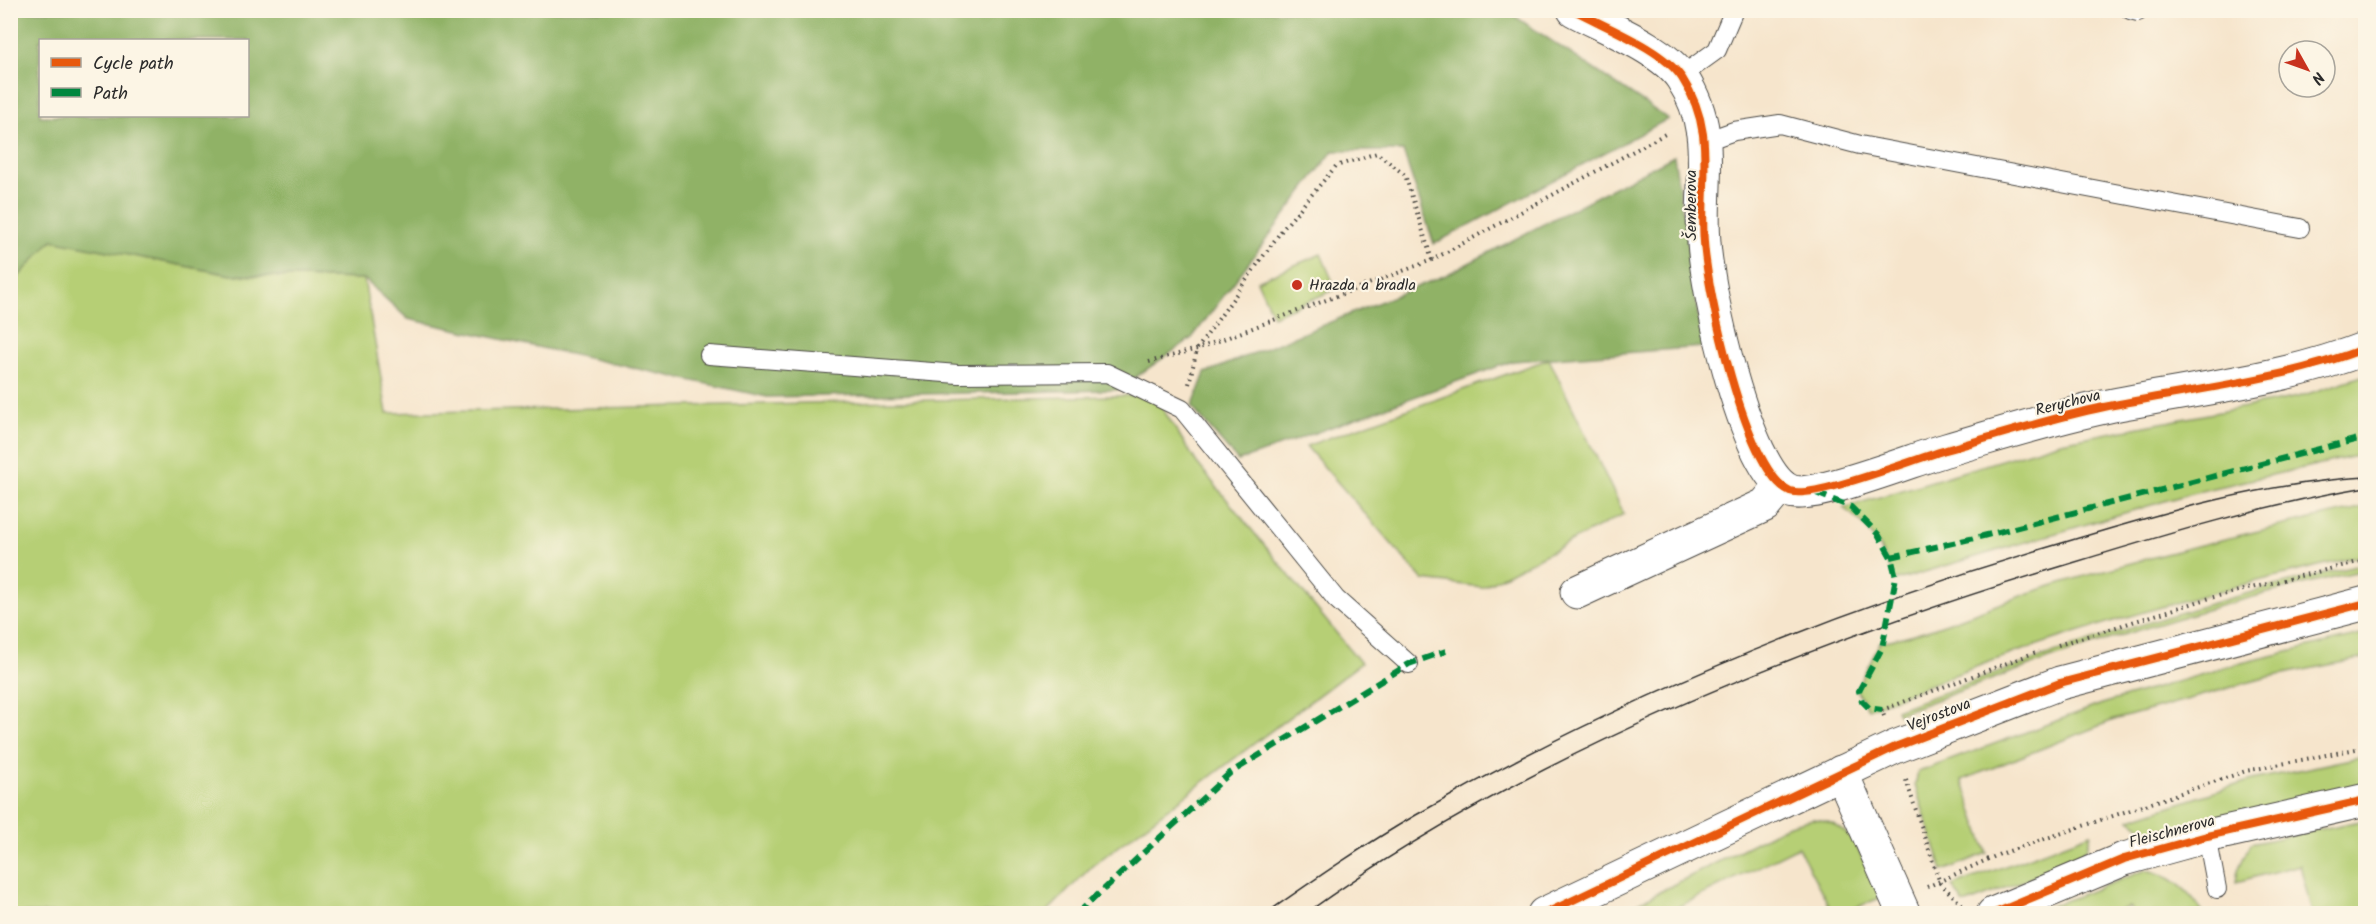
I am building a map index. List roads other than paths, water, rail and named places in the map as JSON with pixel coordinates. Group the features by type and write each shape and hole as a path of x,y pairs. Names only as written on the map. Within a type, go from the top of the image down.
{"street":[{"path":"1574,10 1655,54 1681,76 1703,128"},
{"name":"Šemberova","path":"1703,128 1704,245 1718,326 1739,401 1754,442 1765,465 1781,486"},
{"name":"Rerychova","path":"1781,486 1797,493 1816,493 1888,467 2027,427 2103,408 2274,377 2366,348"},
{"path":"1577,592 1765,505 1781,486"},
{"name":"Vejrostova","path":"1544,914 1895,747 2060,683 2366,603"},
{"path":"1841,772 1900,905"},
{"name":"Fleischnerova","path":"1993,914 2124,859 2207,836 2366,800"}],"lane":[{"path":"1681,76 1717,50 1734,10"},
{"path":"1703,128 1734,131 1780,124 1860,145 2300,228"},
{"path":"709,355 958,374 1107,373 1182,409 1336,599 1409,664"},
{"path":"2207,836 2217,889"}],"tram line":[{"path":"1265,914 1378,838 1493,773 1650,695 1812,627 1978,569 2174,511 2288,486 2366,477"},
{"path":"1305,914 1391,857 1481,803 1576,754 1772,667 1871,629 2106,553 2253,511 2366,487"}],"place":[{"name":"Hrazda a bradla","path":"1297,285"}]}
